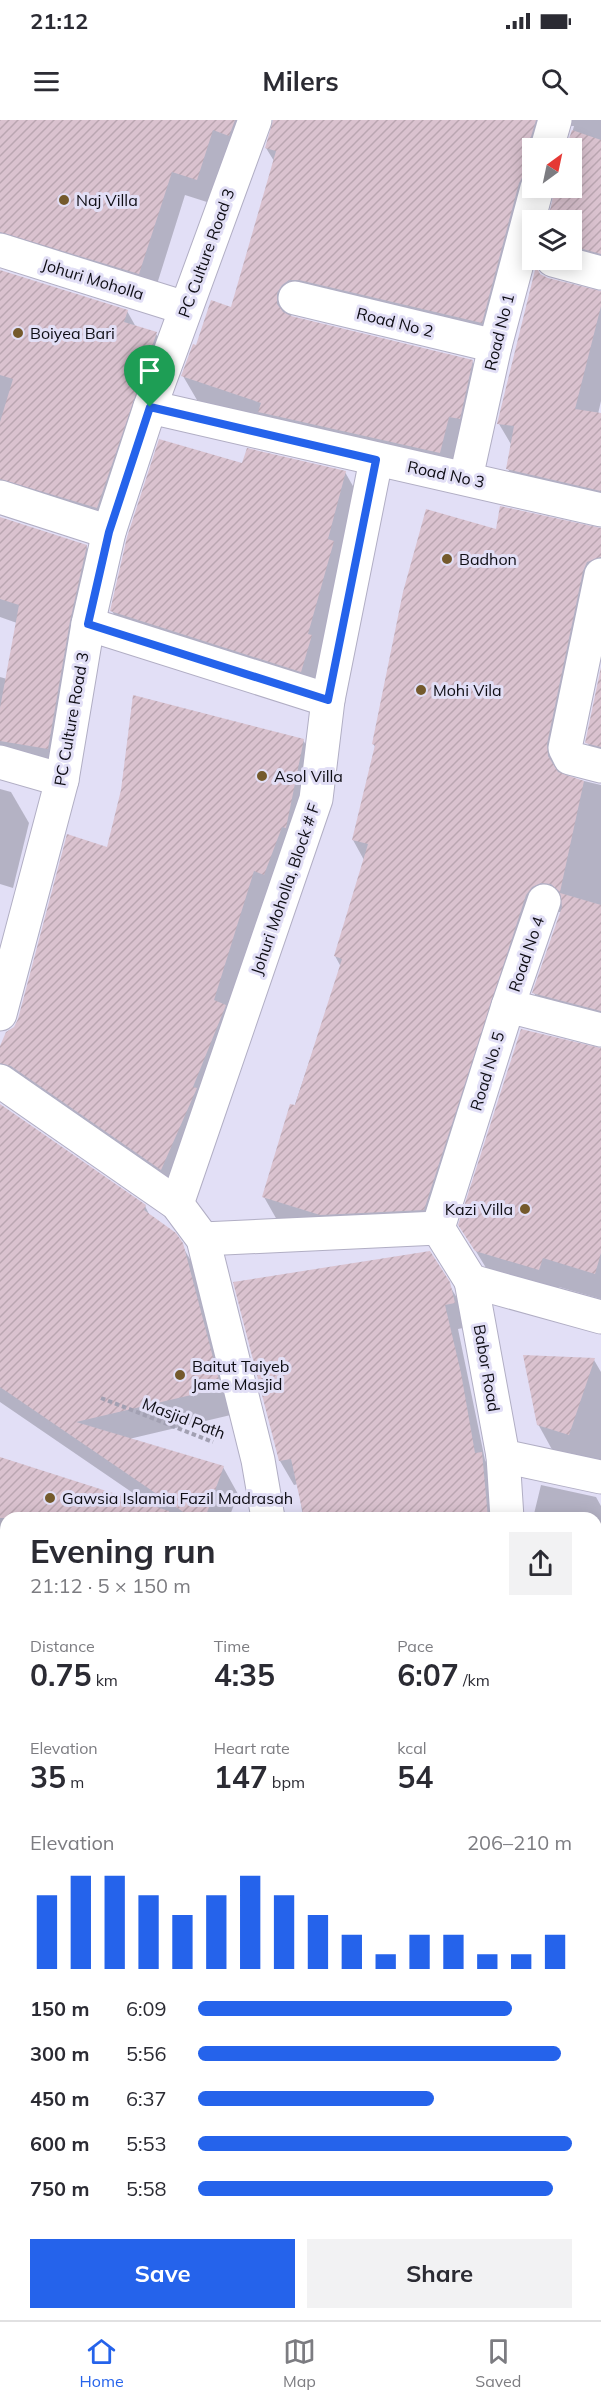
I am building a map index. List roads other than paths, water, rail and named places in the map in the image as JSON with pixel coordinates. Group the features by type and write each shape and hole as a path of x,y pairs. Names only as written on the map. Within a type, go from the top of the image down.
{"street":[{"name":"PC Culture Road 3","path":"0,1014 62,780 88,624 109,532 185,308 255,120"},
{"path":"550,138 555,120"},
{"name":"Johuri Moholla","path":"0,250 185,308"},
{"name":"Road No 1","path":"466,478 495,346 522,264"},
{"path":"582,268 601,273"},
{"name":"Road No 2","path":"295,298 495,346"},
{"name":"Road No 3","path":"150,407 601,510"},
{"name":"Johuri Moholla, Block # F","path":"177,1204 316,799 328,700 376,460"},
{"path":"0,497 109,532"},
{"path":"601,574 565,748 570,758 601,766"},
{"path":"88,624 328,700"},
{"path":"0,762 62,780"},
{"name":"Road No 4","path":"508,1006 544,901"},
{"path":"508,1006 601,1030"},
{"name":"Road No. 5","path":"438,1228 508,1006"},
{"path":"0,1081 177,1204 202,1239 258,1460 267,1512"},
{"path":"202,1239 438,1228 471,1281 601,1317"},
{"name":"Babor Road","path":"471,1281 503,1456 507,1512"},
{"path":"503,1456 601,1477"}],"place":[{"name":"Naj Villa","path":"64,200"},
{"name":"Boiyea Bari","path":"18,333"},
{"name":"Badhon","path":"447,559"},
{"name":"Mohi Vila","path":"421,690"},
{"name":"Asol Villa","path":"262,776"},
{"name":"Kazi Villa","path":"525,1209"},
{"name":"Baitut Taiyeb Jame Masjid","path":"180,1375"},
{"name":"Gawsia Islamia Fazil Madrasah","path":"50,1498"}]}
